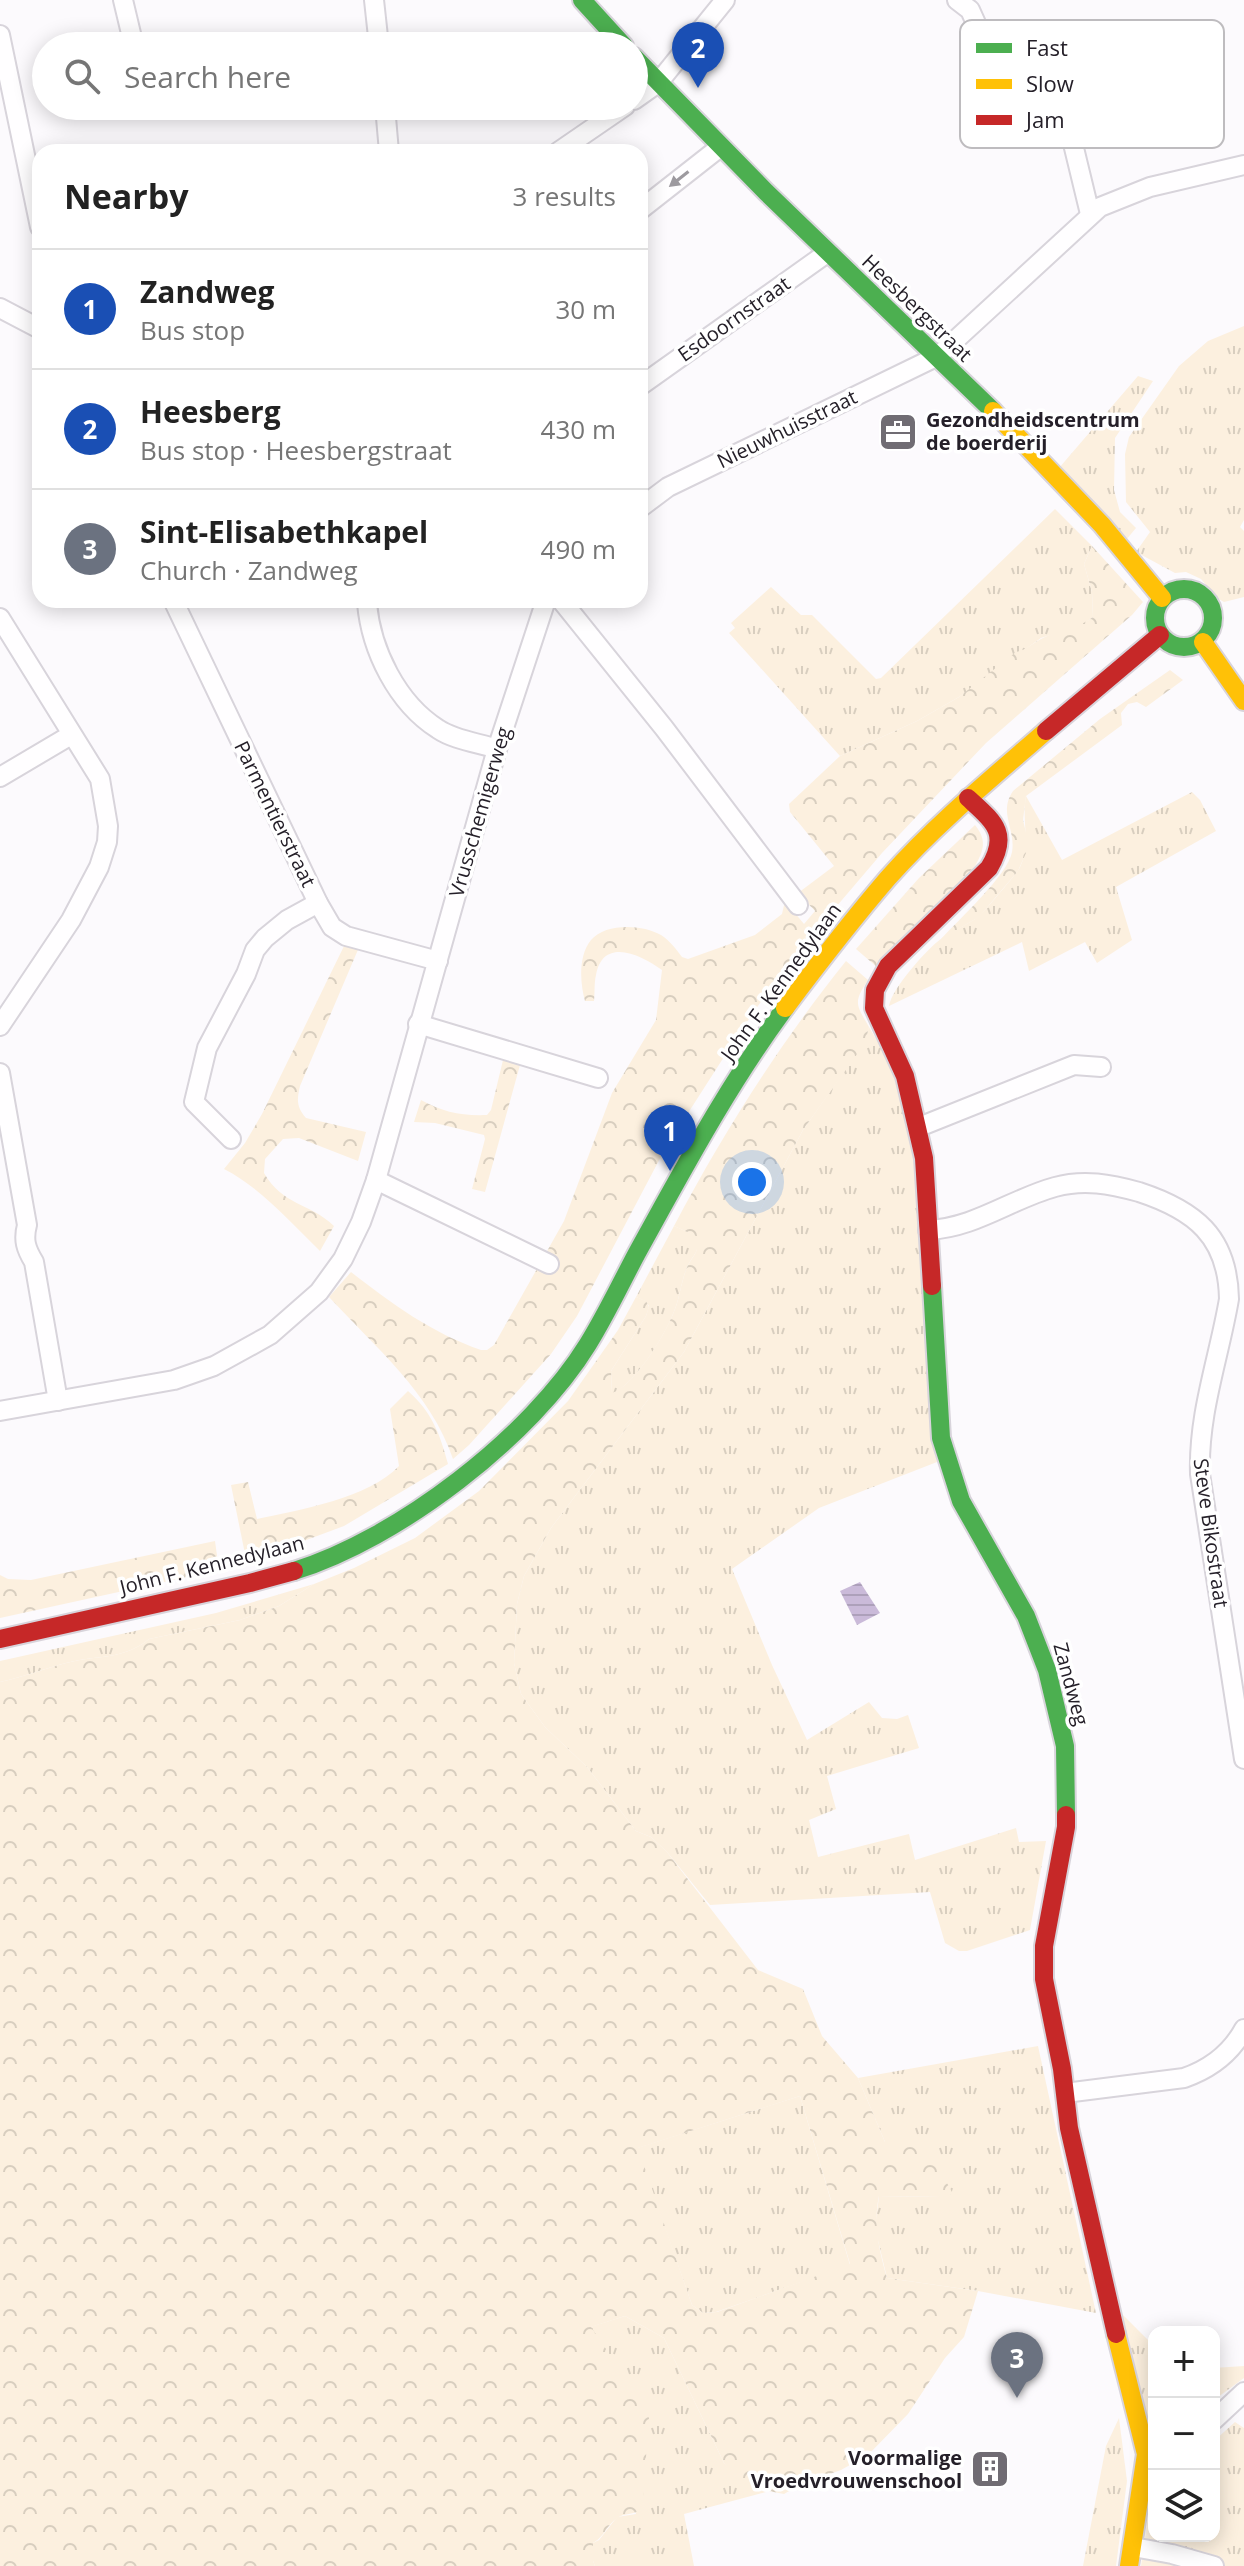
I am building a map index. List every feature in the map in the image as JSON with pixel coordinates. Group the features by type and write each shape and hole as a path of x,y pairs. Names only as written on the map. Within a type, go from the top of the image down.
{"street":[{"path":"123,0 131,32"},
{"path":"374,0 377,32"},
{"path":"582,0 611,32"},
{"path":"648,90 658,83 725,0"},
{"path":"957,0 970,10 974,20"},
{"path":"0,35 3,63 32,192"},
{"name":"Heesbergstraat","path":"648,72 719,148 938,356 1125,550 1162,598"},
{"path":"386,120 388,144"},
{"path":"570,144 605,120"},
{"path":"648,204 719,148"},
{"path":"1074,148 1090,214"},
{"name":"Nieuwhuisstraat","path":"648,502 668,487 938,356 1090,214 1127,194 1244,165"},
{"name":"Esdoornstraat","path":"648,380 827,253"},
{"path":"0,308 32,325"},
{"path":"1184,589 1201,594 1208,601 1214,618 1209,635 1203,642 1181,648 1168,643 1160,635 1155,617 1162,598 1175,590 1184,589"},
{"name":"Parmentierstraat","path":"177,608 332,927 346,936 438,961"},
{"path":"367,608 368,622 389,674 408,705 440,731 497,749"},
{"name":"Vrusschemigerweg","path":"0,1411 174,1380 214,1366 270,1335 319,1292 343,1259 376,1180 497,749 543,608"},
{"path":"567,608 664,728 798,905"},
{"path":"0,618 100,779 108,826 107,842 99,867 71,920 0,1026"},
{"name":"John F. Kennedylaan","path":"0,1639 250,1583 299,1569 403,1520 483,1463 545,1400 587,1346 694,1149 767,1032 829,949 890,876 968,798 1160,635"},
{"path":"1203,642 1244,701"},
{"path":"0,777 71,735"},
{"name":"Zandweg","path":"968,798 998,828 1001,841 998,854 989,868 888,966 875,990 874,1008 905,1076 924,1158 941,1438 961,1501 1026,1616 1047,1670 1065,1746 1066,1827 1043,1963 1046,1997 1069,2128 1104,2287 1148,2446"},
{"path":"231,1139 194,1102 207,1048 246,974 255,950 287,920 318,903"},
{"path":"418,1024 598,1078"},
{"path":"919,1127 1074,1065 1101,1067"},
{"path":"0,1073 27,1225 24,1237 27,1251 34,1262 58,1401"},
{"path":"376,1180 549,1264"},
{"name":"Steve Bikostraat","path":"928,1230 965,1225 1051,1188 1085,1182 1104,1183 1169,1202 1195,1218 1221,1253 1229,1283 1229,1299 1203,1410 1199,1447 1203,1501 1238,1672 1244,1759"},
{"path":"1224,1327 1244,1331"},
{"path":"1065,2093 1184,2078 1199,2073 1226,2053 1244,2029"},
{"path":"1220,2414 1244,2392"},
{"name":"Zandweg","path":"1129,2566 1148,2464"},
{"path":"1133,2547 1214,2566"}],"green space":[{"path":"1244,326 1244,520 1240,527 1244,531 1244,597 1224,602 1201,579 1186,572 1175,573 1136,552 1150,532 1126,502 1125,454 1129,437 1179,366 1208,341"},
{"path":"1138,376 1153,381 1115,438 1114,490 1120,512 1136,528 1126,540 1059,468"},
{"path":"1055,509 1092,546 1084,564 1092,592 1093,617 1082,625 1041,638 959,697 917,721 840,756 729,633 735,628 731,623 771,587 801,615 812,615 876,679 881,678"},
{"path":"1092,546 1143,602 986,743 882,853 784,968 665,1149 577,1316 551,1354 453,1459 431,1413 416,1392 329,1297 351,1272 397,1306 446,1335 481,1350 494,1345 564,1221 612,1093 656,1020 662,970 624,952 606,956 600,963 594,1001 585,1001 581,970 591,940 605,930 634,927 661,935 682,957 688,959 755,935 782,914 785,901 804,924 815,911 798,893 834,866 790,812 789,804 840,756 917,721 959,697 1016,652 1093,617 1092,592 1084,564"},
{"path":"1170,670 1183,680 1146,707 1137,702 1128,704 1121,713 1122,725 1026,796 1023,820 1027,837 1026,853 1018,871 979,917 941,939 992,885 1008,862 1013,844 1007,807 1013,791 1100,719"},
{"path":"1192,792 1200,800 1216,831 1116,887 1132,940 1097,963 1085,942 1029,971 1022,942 889,1006 903,979 928,951 942,938 979,916 1019,869 1026,842 1026,796 1062,860"},
{"path":"975,825 983,845 975,866 878,968 856,949 919,878"},
{"path":"346,942 360,945 300,1086 298,1103 306,1118 366,1132 358,1161 299,1138 283,1139 265,1159 264,1173 279,1192 334,1226 320,1251 263,1196 224,1169 245,1143 262,1114"},
{"path":"846,961 868,980 858,999 869,1027 865,1043 803,1130 684,1352 551,1528 524,1576 517,1604 514,1663 521,1694 545,1727 587,1767 636,1831 651,1837 667,1852 758,1970 803,1989 822,2036 858,2078 885,2142 924,2141 953,2194 940,2197 879,2196 879,2247 887,2278 978,2291 964,2337 945,2358 908,2414 868,2455 784,2494 753,2488 738,2480 724,2463 664,2338 625,2316 591,2327 644,2405 649,2418 642,2509 617,2518 593,2543 595,2566 0,2566 0,1682 66,1663 120,1654 149,1639 240,1620 279,1606 314,1584 415,1538 479,1491 568,1401 618,1330 636,1297 646,1301 649,1307 611,1371 612,1393 630,1381 663,1335 688,1265 696,1252 696,1236 674,1226 754,1089","holes":["800,2096 850,2264 717,2312 703,2313 692,2305 638,2148"]},
{"path":"869,1027 890,1063 915,1145 937,1462 819,1508 732,1569 807,1740 869,1702 882,1718 897,1719 908,1715 919,1748 827,1776 836,1809 809,1820 818,1857 909,1834 915,1860 1016,1828 1019,1842 1046,1841 1030,1930 967,1951 959,1951 945,1943 930,1892 710,1905 667,1852 651,1837 636,1831 587,1767 545,1727 521,1694 514,1663 517,1604 524,1576 551,1528 684,1352 803,1130 864,1043"},
{"path":"503,1060 520,1065 485,1192 472,1189 484,1135 435,1123 414,1122 421,1100 452,1112 487,1115 491,1110"},
{"path":"674,1226 697,1236 696,1252 688,1265 663,1335 630,1381 612,1394 611,1371 646,1316 649,1306 636,1297"},
{"path":"408,1391 434,1424 448,1464 344,1526 250,1561 244,1549 231,1485 248,1482 257,1519 332,1501 370,1487 399,1466 390,1409"},
{"path":"215,1541 219,1570 0,1618 0,1575 8,1579 31,1580"},
{"path":"314,1584 279,1606 240,1620 149,1639 120,1654 66,1663 0,1682 0,1661 216,1613"},
{"path":"1038,2046 1096,2313 887,2278 875,2228 879,2196 940,2197 885,2142 858,2078"},
{"path":"800,2096 850,2265 716,2312 703,2313 692,2305 637,2148"},
{"path":"1119,2311 1148,2340 1148,2431 1145,2430"},
{"path":"625,2316 664,2338 724,2463 753,2488 766,2492 684,2514 694,2566 595,2566 593,2561 593,2543 617,2517 636,2514 590,2327"},
{"path":"1244,2366 1244,2378 1220,2396 1220,2368"},
{"path":"1119,2418 1127,2481 1116,2566 1083,2566 1106,2446"},
{"path":"1235,2422 1244,2428 1244,2566 1141,2566 1148,2517 1148,2542 1220,2542 1220,2436"}],"shaded area":[{"path":"860,1582 880,1613 857,1625 840,1591"}],"traffic: fast":[{"path":"582,0 611,32"},
{"path":"648,71 766,192 993,411"},
{"path":"1184,589 1205,597 1213,618 1205,639 1184,647 1163,639 1155,618 1163,597 1184,589"},
{"path":"294,1571 334,1556 418,1510 459,1480 533,1414 563,1379 595,1333 725,1097 785,1008"},
{"path":"932,1286 941,1438 961,1501 1026,1616 1047,1670 1065,1746 1066,1815"}],"traffic: slow":[{"path":"993,411 1102,525 1162,598"},
{"path":"1203,642 1244,701"},
{"path":"785,1008 906,858 1046,731"},
{"path":"1116,2334 1146,2454 1129,2566"}],"traffic: jam":[{"path":"1046,731 1160,635"},
{"path":"932,1286 924,1158 905,1076 874,1008 875,990 888,966 989,868 995,856 998,846 996,829 968,798"},
{"path":"0,1639 294,1571"},
{"path":"1066,1815 1044,1946 1044,1979 1062,2069 1069,2128 1116,2334"}],"place":[{"name":"Heesberg","path":"698,88"},
{"name":"Gezondheidscentrum de boerderij","path":"898,432"},
{"name":"Zandweg","path":"670,1171"},
{"name":"Sint-Elisabethkapel","path":"1017,2398"},
{"name":"Voormalige Vroedvrouwenschool","path":"990,2469"}]}
